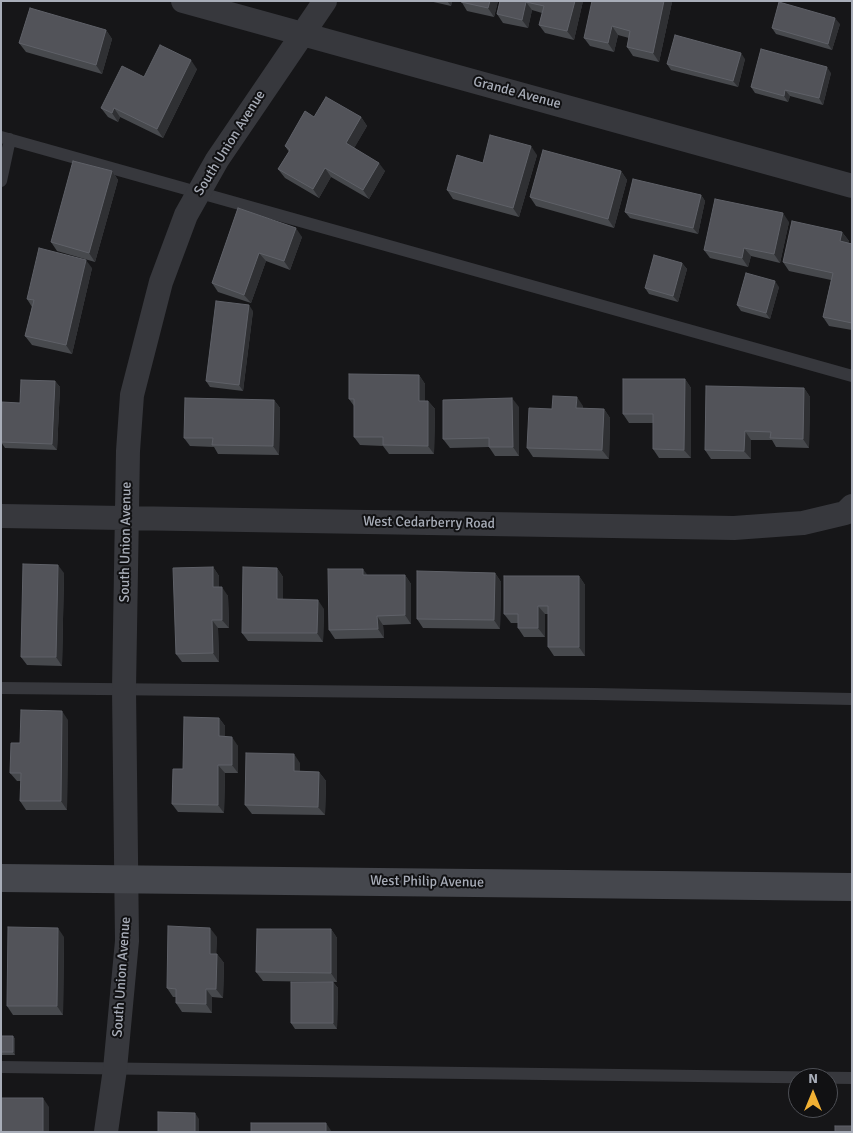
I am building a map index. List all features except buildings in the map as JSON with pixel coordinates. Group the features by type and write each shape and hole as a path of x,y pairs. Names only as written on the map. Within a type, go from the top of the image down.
{"main road":[{"name":"West Philip Avenue","path":"1,878 852,887"}],"street":[{"name":"Grande Avenue","path":"183,1 852,186"},
{"name":"South Union Avenue","path":"106,1132 115,1068 127,941 124,689 128,451 132,395 161,282 186,215 216,160 325,1"},
{"name":"West Cedarberry Road","path":"1,516 734,528 803,523 845,513 852,506"}],"lane":[{"path":"1,181 6,138 852,376"},
{"path":"1,688 605,694 852,699"},
{"path":"1,1067 852,1078"}]}
